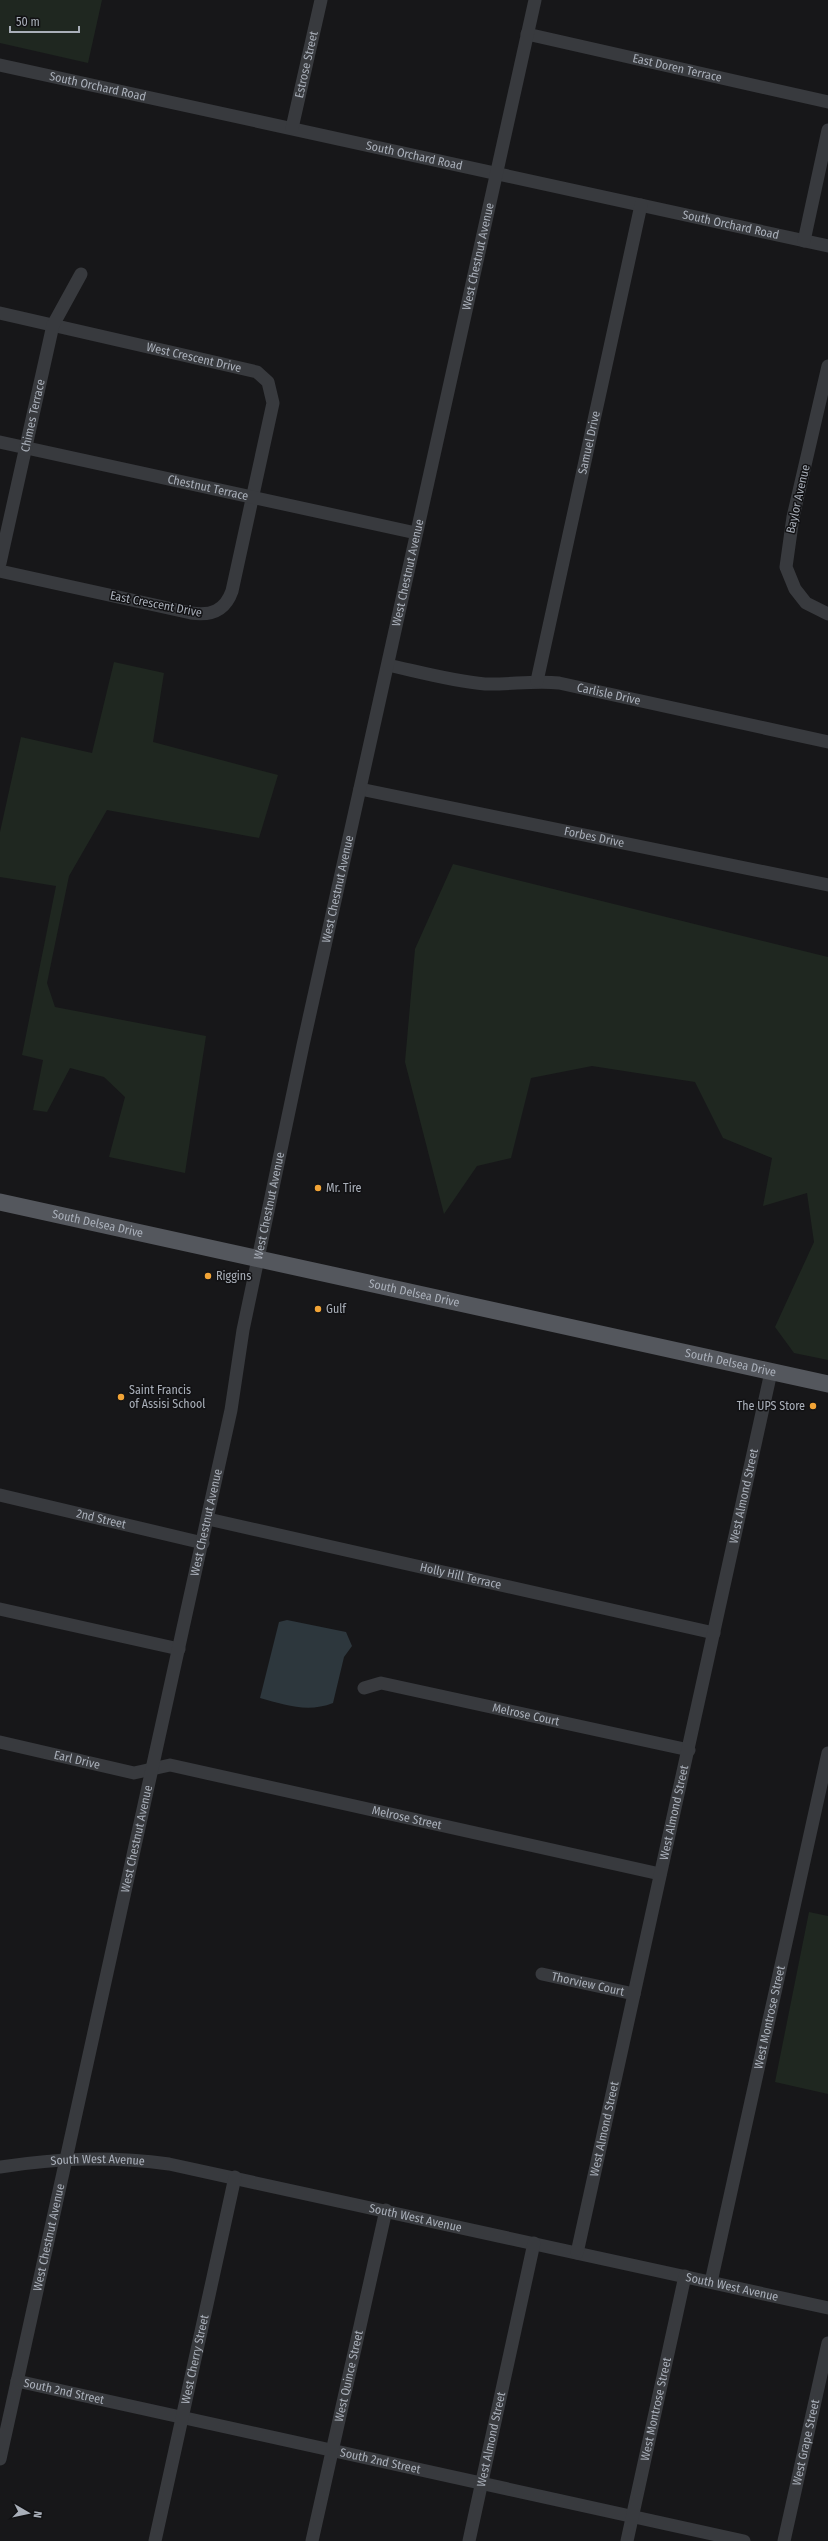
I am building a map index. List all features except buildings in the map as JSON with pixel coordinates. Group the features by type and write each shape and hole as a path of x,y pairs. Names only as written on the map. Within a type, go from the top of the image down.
{"main road":[{"name":"South Delsea Drive","path":"0,1202 828,1384"}],"street":[{"name":"Estrose Street","path":"292,128 321,0"},
{"name":"West Chestnut Avenue","path":"0,2459 232,1410 243,1330 258,1258 416,533 535,0"},
{"name":"East Doren Terrace","path":"527,34 828,102"},
{"name":"South Orchard Road","path":"0,65 828,246"},
{"path":"804,241 828,130"},
{"name":"Samuel Drive","path":"537,681 641,205"},
{"name":"Chimes Terrace","path":"0,563 53,325 81,274"},
{"name":"West Crescent Drive","path":"0,313 257,372 268,382 273,408 253,499"},
{"name":"Baylor Avenue","path":"828,366 793,517 786,567 794,589 806,603 828,614"},
{"name":"Chestnut Terrace","path":"0,442 253,499 416,533"},
{"name":"East Crescent Drive","path":"0,571 191,613 210,615 222,608 230,598 253,499"},
{"name":"Carlisle Drive","path":"388,665 472,682 501,684 537,681 593,690 828,742"},
{"name":"Forbes Drive","path":"360,788 828,885"},
{"name":"West Almond Street","path":"577,2253 660,1874 689,1750 771,1372"},
{"name":"2nd Street","path":"0,1496 203,1543"},
{"name":"Holly Hill Terrace","path":"208,1519 714,1633"},
{"path":"0,1608 180,1649"},
{"name":"Melrose Court","path":"364,1688 381,1683 689,1750"},
{"name":"Earl Drive","path":"0,1742 134,1773 143,1773 153,1768"},
{"name":"West Montrose Street","path":"711,2282 828,1753"},
{"name":"Melrose Street","path":"153,1768 170,1765 660,1874"},
{"name":"Thorview Court","path":"542,1974 634,1994"},
{"name":"South West Avenue","path":"0,2167 66,2158 130,2159 235,2178 386,2210 828,2308"},
{"name":"West Cherry Street","path":"155,2541 235,2178"},
{"name":"West Quince Street","path":"312,2541 386,2210"},
{"name":"West Almond Street","path":"469,2541 534,2243"},
{"name":"West Montrose Street","path":"627,2541 685,2276"},
{"name":"West Grape Street","path":"784,2541 828,2343"},
{"name":"South 2nd Street","path":"17,2381 744,2541"}],"shaded area":[{"path":"0,0 102,0 88,63 0,43"},
{"path":"114,662 164,673 153,742 278,775 259,838 107,810 69,876 47,983 55,1007 206,1036 185,1173 109,1157 125,1097 104,1077 70,1068 47,1112 33,1110 43,1060 22,1055 56,886 0,877 0,832 21,737 92,753"},
{"path":"453,864 828,957 828,1360 794,1353 775,1327 814,1242 807,1193 763,1206 772,1158 723,1138 695,1082 592,1066 531,1078 511,1158 477,1166 444,1214 405,1062 415,949"},
{"path":"287,1620 346,1632 352,1646 344,1657 333,1703 324,1706 306,1708 260,1698 279,1622"},
{"path":"809,1912 828,1916 828,2094 775,2082"}],"place":[{"name":"Mr. Tire","path":"318,1188"},
{"name":"Riggins","path":"208,1276"},
{"name":"Gulf","path":"318,1309"},
{"name":"Saint Francis of Assisi School","path":"121,1397"},
{"name":"The UPS Store","path":"813,1406"}]}
